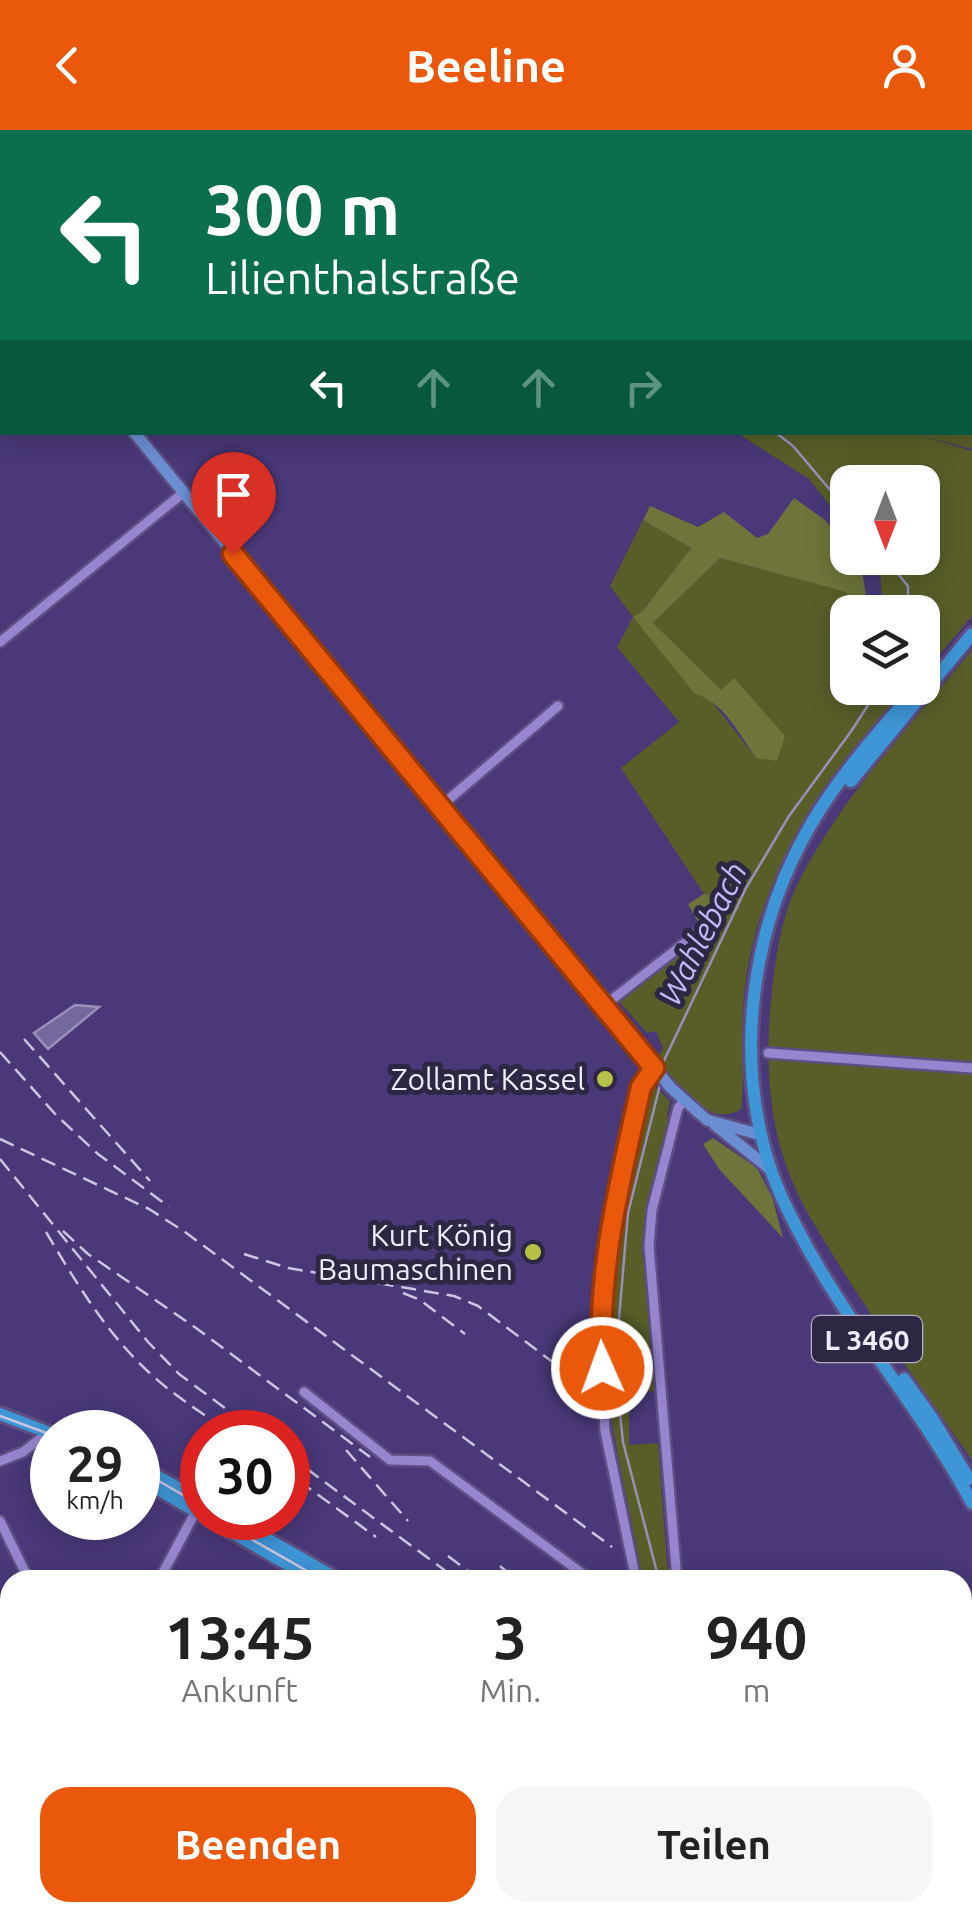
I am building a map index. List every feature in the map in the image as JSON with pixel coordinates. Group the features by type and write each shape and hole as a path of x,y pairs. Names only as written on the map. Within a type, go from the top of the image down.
{"main road":[{"path":"136,435 658,1073 684,1101 770,1170"},
{"path":"940,660 972,622"},
{"name":"L 3460","path":"972,634 818,826 786,892 768,950 760,996 760,1082 770,1170 836,1296 944,1454 972,1503"},
{"name":"L 3460","path":"903,705 824,805 785,878 757,974 752,1028 756,1102 788,1193 819,1254 932,1418 972,1486"},
{"path":"730,1126 745,1119 756,1102"},
{"path":"707,1120 766,1139"},
{"path":"735,1141 766,1139"},
{"path":"0,1417 30,1430"},
{"path":"249,1540 299,1570"},
{"path":"269,1540 321,1570"}],"street":[{"path":"0,642 183,493"},
{"path":"441,806 558,706"},
{"path":"606,1006 700,931"},
{"path":"768,1053 972,1068"},
{"path":"634,1570 606,1431 600,1319 608,1236 641,1087 658,1073"},
{"path":"675,1570 649,1246 652,1210 678,1108 684,1101"},
{"path":"304,1392 390,1460 430,1461 578,1570"},
{"path":"0,1461 30,1448"},
{"path":"0,1521 24,1570"},
{"path":"165,1570 184,1540"}],"green space":[{"path":"740,435 919,435 972,451 972,616 940,655 940,595 882,595 880,575 940,575 940,465 830,465 830,506 809,479"},
{"path":"919,435 972,435 972,449"},
{"path":"794,498 830,526 830,575 863,575 866,595 847,595 720,558 653,623 721,690 734,678 785,736 777,761 756,758 722,711 695,694 633,617 642,612 691,548 643,520 650,506 698,527 724,512 757,538 768,534"},
{"path":"643,520 691,548 642,612 756,758 734,679 721,691 653,623 720,558 847,592 848,595 830,595 830,705 898,705 805,824 767,899 745,986 741,1109 729,1114 704,1109 682,1090 658,1057 663,1048 656,1031 647,1033 617,999 702,929 724,900 704,894 621,768 679,722 617,647 633,617 610,586"},
{"path":"972,650 972,1460 859,1295 802,1202 777,1133 769,1062 778,949 799,881 836,819 902,733 926,705 940,705 940,688"},
{"path":"704,894 725,900 702,929 688,904"},
{"path":"655,1086 670,1101 670,1120 643,1246 654,1391 629,1392 629,1445 658,1443 669,1570 640,1570 611,1419 604,1354 604,1292 612,1234 645,1093"},
{"path":"713,1138 757,1168 772,1197 783,1238 719,1169 703,1144"}],"shaded area":[{"path":"75,1005 99,1007 48,1049 34,1033"}],"waterway":[{"name":"Wahlebach","path":"779,435 830,490"},
{"name":"Wahlebach","path":"899,575 908,586 908,595"},
{"name":"Wahlebach","path":"661,1067 746,888 789,816 868,705"},
{"name":"Wahlebach","path":"656,1570 623,1442 615,1366 628,1213 660,1085"}],"tram line":[{"path":"0,1416 30,1427"},
{"path":"160,1482 180,1493"},
{"path":"253,1540 305,1570"}],"railway":[{"path":"24,1039 150,1181"},
{"path":"0,1052 56,1115 98,1154 169,1207"},
{"path":"0,1139 149,1209 185,1232 612,1547"},
{"path":"0,1159 148,1342 179,1374 227,1410"},
{"path":"63,1231 88,1254 196,1328 370,1457"},
{"path":"46,1232 122,1344 153,1376 198,1410"},
{"path":"244,1254 288,1268 454,1296 478,1306 574,1378"},
{"path":"403,1293 420,1300 465,1334"},
{"path":"346,1450 408,1521"},
{"path":"310,1471 444,1570"},
{"path":"310,1489 376,1537"},
{"path":"448,1556 467,1570"},
{"path":"500,1566 505,1570"}],"place":[{"name":"Zollamt Kassel","path":"605,1079"},
{"name":"Kurt König Baumaschinen","path":"533,1252"}],"route":[{"path":"233,554 654,1068 641,1087 608,1236 600,1319 602,1368"}]}
